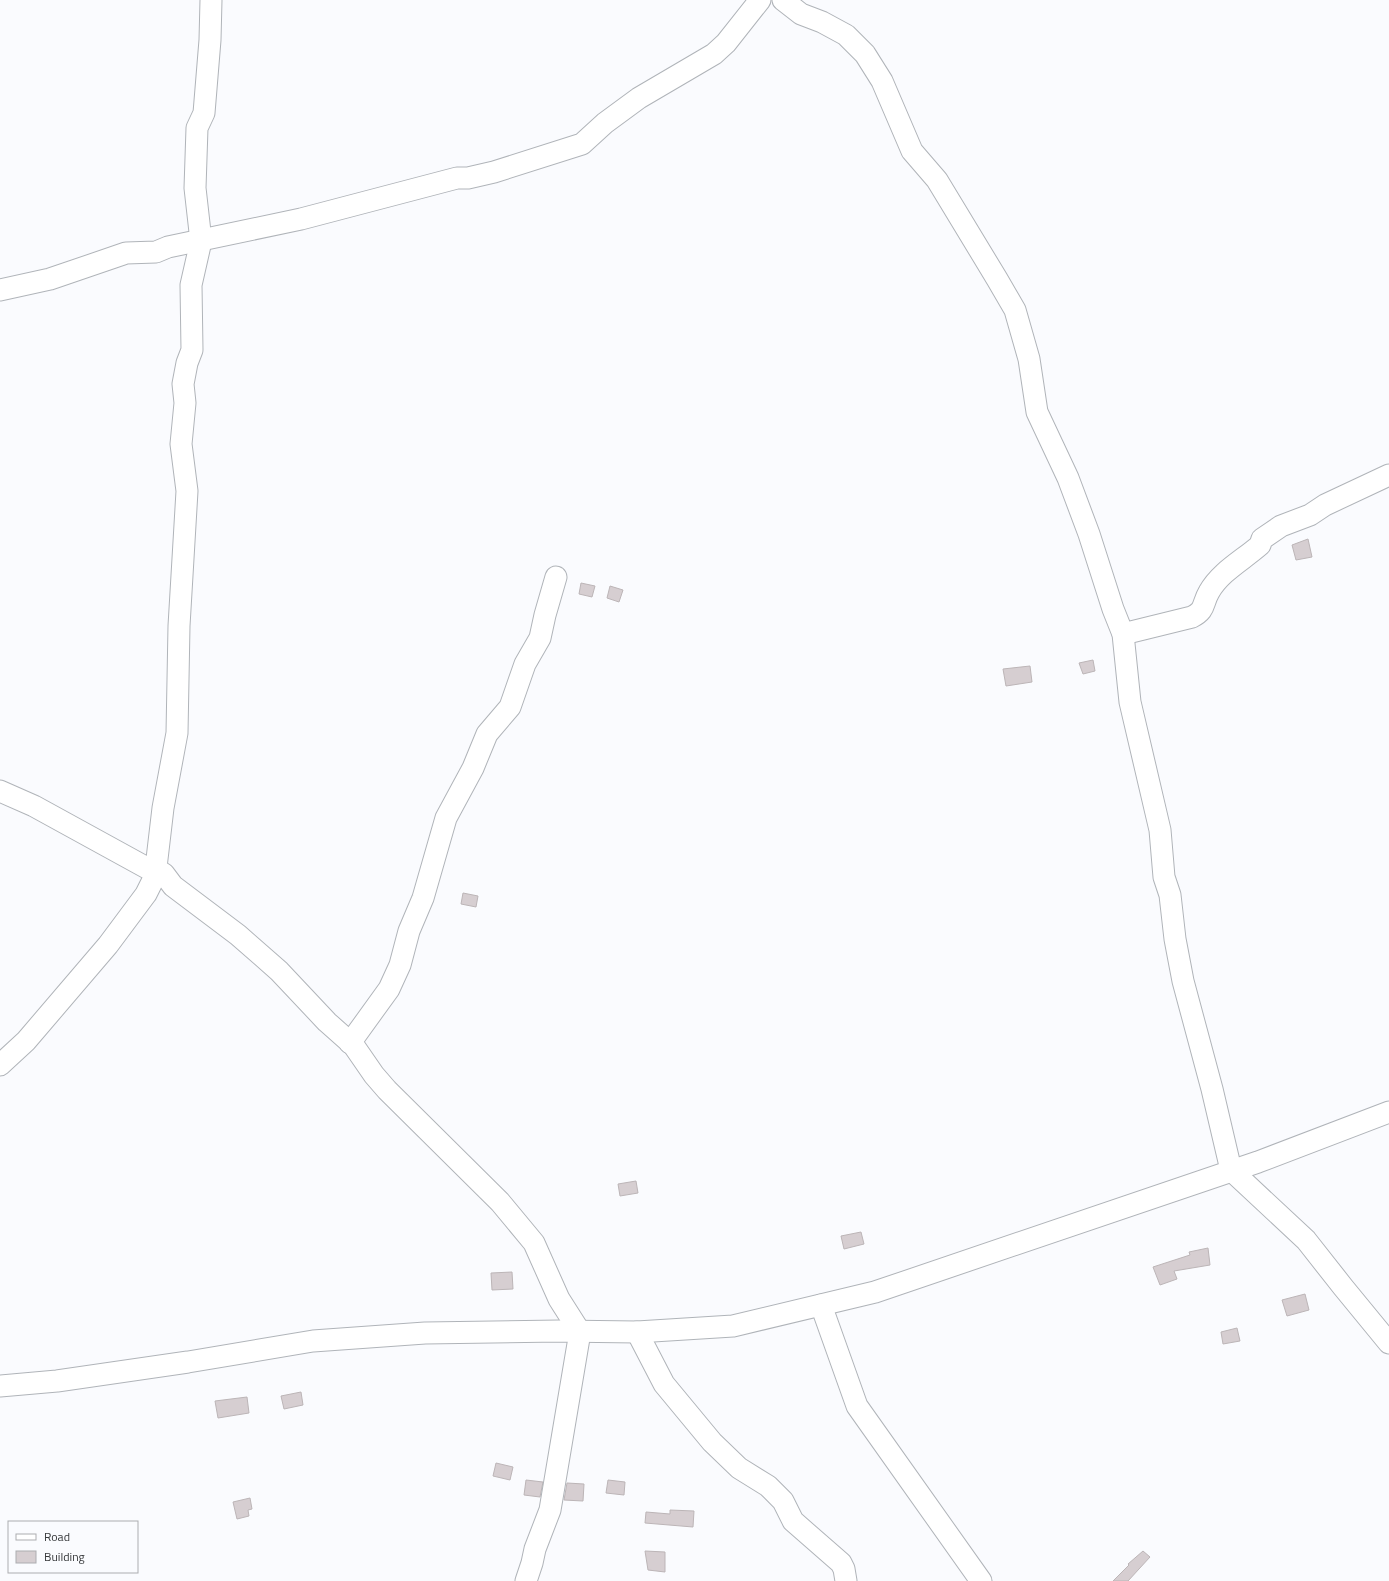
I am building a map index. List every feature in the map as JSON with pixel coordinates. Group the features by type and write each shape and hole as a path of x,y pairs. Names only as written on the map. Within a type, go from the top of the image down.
{"street":[{"path":"0,1065 26,1041 108,945 146,894 155,876 163,808 177,733 179,626 186,491 180,444 185,403 183,384 187,363 192,350 191,285 201,241 195,188 197,128 204,112 211,0"},
{"path":"0,290 50,279 126,253 156,252 168,247 301,219 457,178 468,178 494,172 582,144 605,123 639,98 714,54 726,43 760,0"},
{"path":"783,0 801,14 822,22 846,35 865,54 882,81 912,151 937,180 1015,310 1029,359 1037,412 1073,492 1089,534 1112,609 1123,634 1130,702 1160,830 1164,877 1170,895 1175,939 1183,981 1208,1074 1231,1170 1306,1240 1389,1343"},
{"path":"1123,634 1192,617 1200,613 1208,593 1216,582 1260,545 1262,539 1281,526 1310,515 1325,505 1389,475"},
{"path":"350,1043 389,989 400,965 409,931 423,898 446,818 473,768 487,734 510,707 525,664 540,638 556,577"},
{"path":"0,791 34,806 147,868 156,869 164,874 173,886 238,935 279,971 327,1022 350,1043 387,1090 500,1202 534,1243 559,1299 580,1332 550,1510 534,1549 532,1563 526,1581"},
{"path":"0,1386 57,1381 188,1362 313,1341 425,1333 637,1332 733,1326 875,1292 1258,1162 1389,1112"},
{"path":"821,1305 857,1406 981,1581"},
{"path":"637,1332 664,1384 718,1447 739,1468 768,1486 783,1501 793,1521 841,1563 844,1569 846,1581"}],"building":[{"path":"1308,539 1312,557 1296,560 1292,545"},
{"path":"581,583 595,586 592,597 579,594"},
{"path":"610,586 623,590 619,602 607,598"},
{"path":"1093,660 1095,671 1083,674 1079,663"},
{"path":"1030,666 1032,682 1006,686 1003,669"},
{"path":"463,893 478,896 476,907 461,904"},
{"path":"636,1181 638,1193 620,1196 618,1184"},
{"path":"861,1232 864,1244 844,1249 841,1236"},
{"path":"1208,1248 1210,1265 1174,1271 1177,1279 1160,1285 1153,1267 1190,1255 1189,1252"},
{"path":"512,1272 513,1289 492,1290 491,1273"},
{"path":"1305,1294 1309,1310 1287,1316 1282,1300"},
{"path":"1237,1328 1240,1341 1223,1344 1221,1332"},
{"path":"301,1392 303,1405 284,1409 281,1396"},
{"path":"247,1397 249,1413 218,1418 215,1401"},
{"path":"496,1463 513,1467 510,1480 493,1476"},
{"path":"526,1480 543,1482 540,1497 524,1495"},
{"path":"608,1480 625,1482 624,1495 606,1493"},
{"path":"567,1483 584,1484 583,1501 564,1500"},
{"path":"250,1498 252,1509 248,1510 249,1516 237,1519 233,1502"},
{"path":"670,1510 694,1511 693,1527 645,1523 646,1512 670,1514"},
{"path":"645,1551 665,1552 665,1572 648,1570"},
{"path":"1143,1551 1150,1557 1128,1581 1113,1581 1129,1565 1128,1564"}]}
